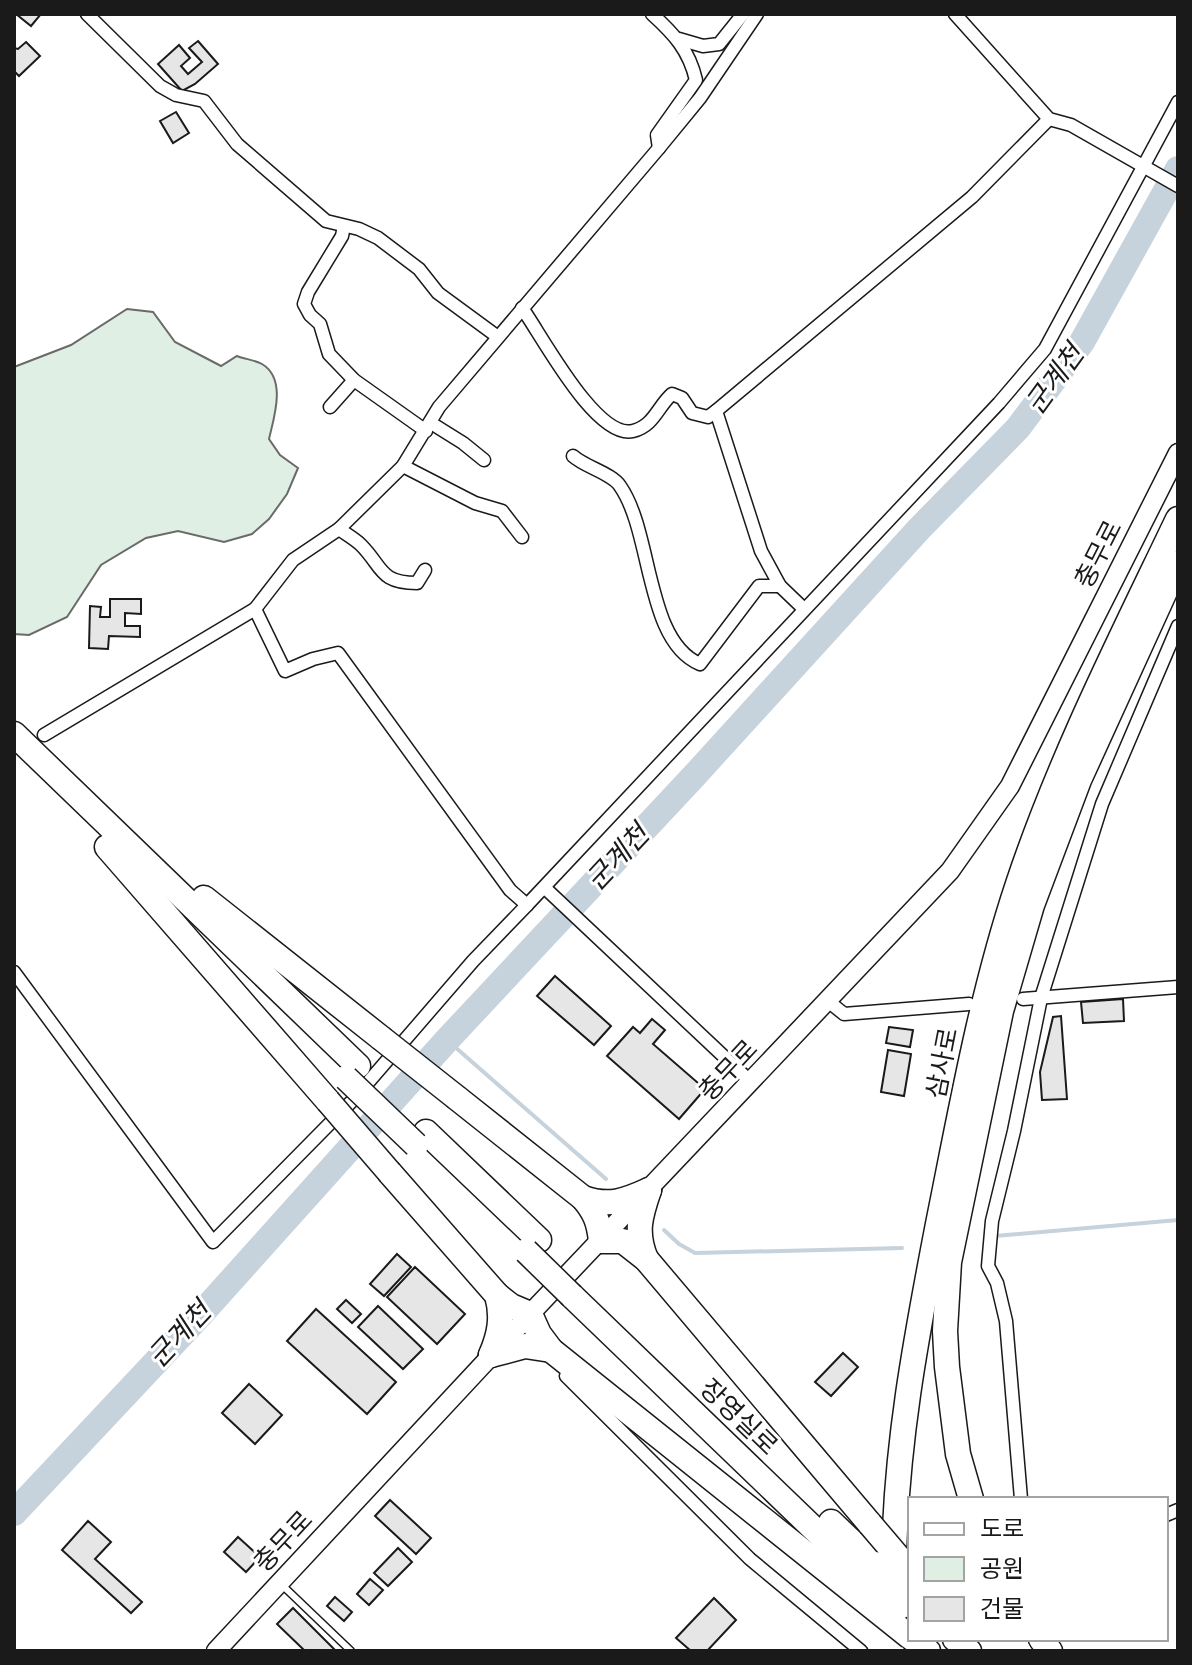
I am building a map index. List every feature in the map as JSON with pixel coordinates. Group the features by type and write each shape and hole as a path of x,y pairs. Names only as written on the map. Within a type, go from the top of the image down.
{"highway":[{"name":"삼사로","path":"907,1651 894,1565 895,1498 906,1393 981,1008 1018,884 1042,820 1101,679 1178,519"},
{"name":"삼사로","path":"970,1497 958,1454 947,1367 945,1331 949,1262 1001,1011 1032,905 1079,780 1178,563"},
{"path":"14,734 352,1072"},
{"path":"14,757 107,847 352,1072"},
{"path":"95,812 583,1198 594,1210 601,1241 623,1241 646,1259 908,1569"},
{"path":"107,847 497,1295 511,1306 530,1314 545,1349"},
{"name":"장영실로","path":"352,1072 579,1290 866,1579"},
{"path":"583,1198 608,1205 649,1190"},
{"path":"646,1259 639,1242 638,1226 649,1190"},
{"path":"491,1355 500,1331 501,1312 497,1295"},
{"path":"491,1355 525,1346 545,1349 866,1579 908,1619"},
{"path":"866,1579 908,1597"},
{"path":"866,1579 908,1634"}],"street":[{"path":"87,14 160,86 176,95 204,101 237,144 326,221 359,229 378,238 419,269 438,293 498,337"},
{"path":"652,14 679,39 692,62 696,80 657,135 659,148"},
{"path":"679,39 703,46 719,44 743,14"},
{"path":"44,735 255,609 293,560 339,529 403,466 439,407 700,98 757,14"},
{"path":"955,14 1049,119 1071,125 1178,186"},
{"path":"14,972 213,1242 352,1101 464,971 527,905 550,893 804,609 999,403 1045,349 1178,102"},
{"path":"522,308 563,373 597,416 612,427 624,432 645,427 672,394 682,398 692,413 708,417 972,197 1049,119"},
{"path":"344,226 342,236 304,304 320,324 329,354 354,380 428,427 463,443 484,460"},
{"path":"330,407 354,380"},
{"path":"716,411 761,551 780,586 804,609"},
{"name":"충무로","path":"216,1651 491,1355 950,871 1010,786 1178,453"},
{"path":"573,456 619,483 645,548 657,606 674,644 686,658 700,664 759,586 780,586"},
{"path":"403,466 475,503 502,511 522,537"},
{"path":"339,529 361,545 389,578 399,584 417,583 425,570"},
{"path":"255,609 285,671 338,653 510,890 527,905"},
{"path":"1021,1497 1006,1321 997,1283 988,1266 992,1221 1041,998 1102,804 1178,626"},
{"path":"550,893 752,1083"},
{"path":"1023,999 1178,987"},
{"path":"828,1001 844,1014 969,1004"},
{"path":"545,1349 549,1362 581,1390 594,1407 750,1559 861,1651"}],"lane":[{"path":"280,1583 351,1651"}],"green space":[{"path":"127,309 153,312 175,342 221,366 237,356 262,364 270,371 277,389 277,399 269,439 280,455 298,468 287,494 269,519 252,534 224,542 178,531 146,538 101,565 67,617 29,635 14,634 14,367 71,345"}],"building":[{"path":"16,14 41,14 31,26"},
{"path":"198,41 218,64 182,91 158,64 179,45 190,58 181,66 188,74 202,62 189,48"},
{"path":"26,42 40,56 19,76 14,71 14,48 18,49"},
{"path":"176,112 189,133 173,143 160,121"},
{"path":"110,599 141,599 141,614 125,613 125,626 140,626 140,637 109,636 108,649 89,648 90,606 101,607 100,617 110,617"},
{"path":"555,976 611,1026 594,1045 537,996"},
{"path":"1123,999 1124,1021 1083,1023 1081,1002"},
{"path":"1061,1016 1067,1099 1042,1100 1040,1072 1053,1017"},
{"path":"652,1019 665,1030 653,1044 705,1089 679,1119 607,1056 633,1027 640,1033"},
{"path":"889,1027 913,1030 910,1047 886,1043"},
{"path":"888,1050 911,1054 904,1096 881,1092"},
{"path":"397,1254 411,1267 384,1296 370,1284"},
{"path":"415,1267 465,1314 437,1344 387,1297"},
{"path":"346,1300 361,1314 352,1323 337,1309"},
{"path":"378,1306 423,1349 403,1369 358,1327"},
{"path":"316,1309 396,1382 367,1414 287,1341"},
{"path":"843,1353 858,1367 831,1396 815,1382"},
{"path":"249,1384 282,1415 255,1444 222,1413"},
{"path":"390,1500 431,1538 416,1554 375,1516"},
{"path":"88,1521 111,1542 95,1559 142,1602 131,1613 62,1550"},
{"path":"238,1537 260,1557 246,1572 224,1552"},
{"path":"398,1548 412,1562 388,1586 374,1573"},
{"path":"370,1579 383,1590 369,1605 357,1594"},
{"path":"335,1597 352,1612 344,1621 327,1606"},
{"path":"714,1598 736,1620 707,1651 691,1651 676,1638"},
{"path":"293,1608 336,1651 305,1651 277,1624"}],"waterway":[{"name":"군계천","path":"14,1513 201,1314 447,1040 919,529 1018,428 1082,342 1178,169"},
{"path":"447,1040 606,1179"},
{"path":"995,1236 1178,1220"},
{"path":"664,1230 695,1253 902,1248"}]}
